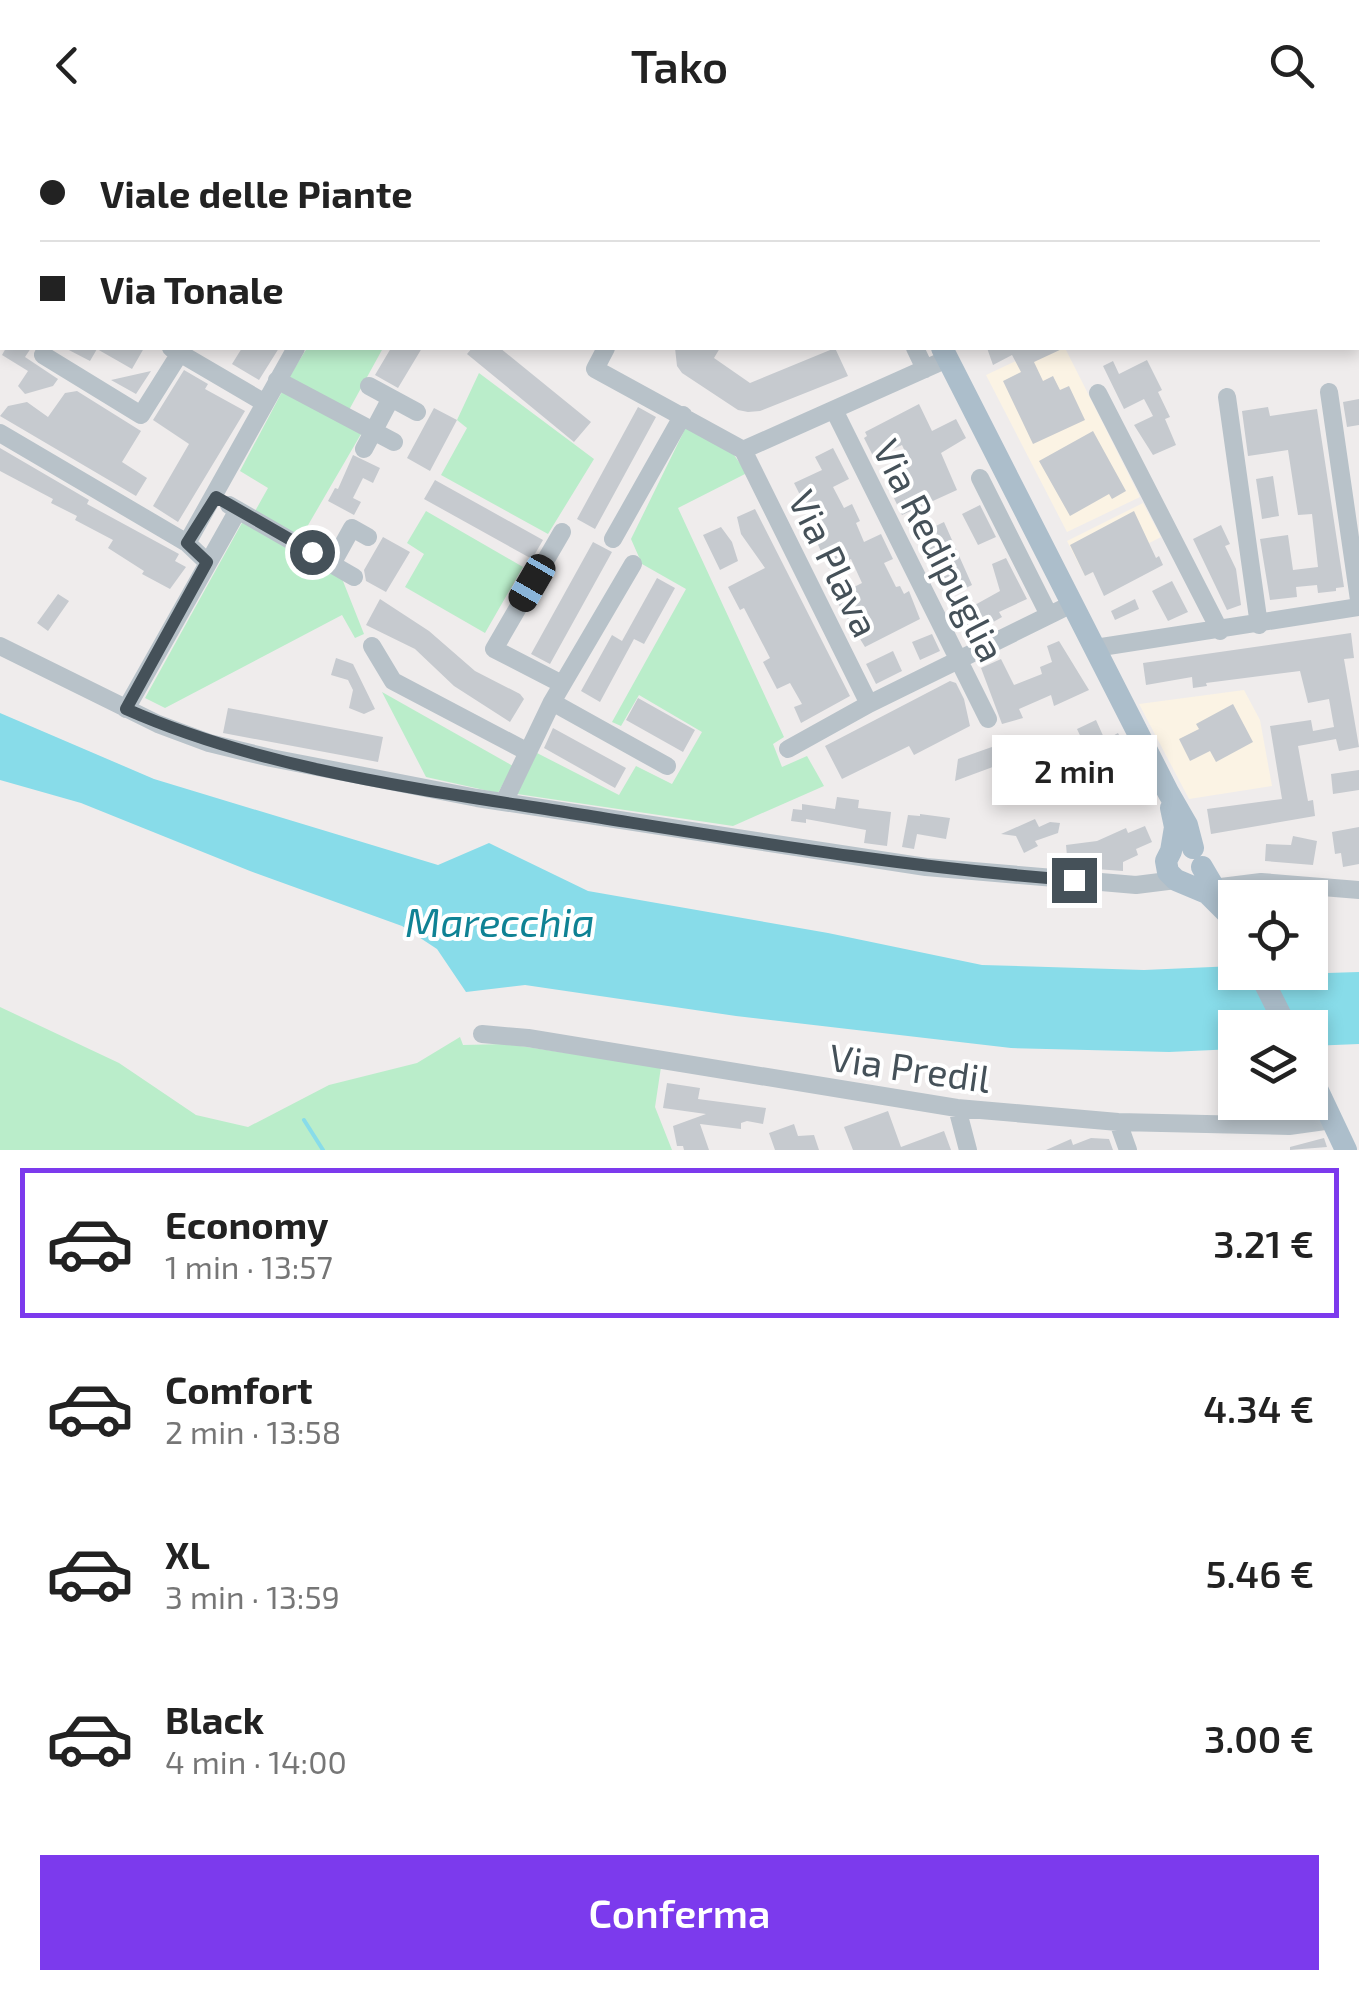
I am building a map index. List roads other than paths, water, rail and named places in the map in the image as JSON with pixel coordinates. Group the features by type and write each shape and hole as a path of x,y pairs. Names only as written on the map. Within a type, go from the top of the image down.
{"main road":[{"path":"944,353 1187,825 1183,864 1218,900"},
{"path":"1183,864 1218,893"},
{"path":"1328,1109 1346,1150"}],"street":[{"path":"43,354 142,414 176,350 265,403"},
{"path":"187,543 295,350"},
{"path":"605,350 594,369 743,450 925,369 944,353"},
{"path":"916,350 925,369"},
{"path":"277,380 394,442"},
{"path":"368,386 417,412"},
{"path":"1095,648 1259,625 1359,604 1329,392"},
{"path":"1098,394 1220,631"},
{"path":"1227,397 1259,625"},
{"path":"364,449 391,398"},
{"name":"Via Redipuglia","path":"834,410 988,719"},
{"path":"613,539 682,415"},
{"path":"0,433 187,543 207,562"},
{"name":"Via Plava","path":"743,450 868,704"},
{"path":"980,478 1049,615"},
{"path":"216,497 354,577"},
{"path":"126,709 238,510"},
{"path":"332,564 352,528 368,537"},
{"path":"1012,540 1033,528"},
{"path":"562,532 494,649 562,684"},
{"path":"504,802 552,702 633,564"},
{"path":"788,749 868,704 1072,604"},
{"path":"0,646 126,709 209,742 271,758 504,802 926,867 1118,884 1183,864"},
{"path":"372,646 393,680 526,751"},
{"path":"552,702 667,766"},
{"path":"1213,888 1218,887"},
{"path":"1328,888 1359,890"},
{"name":"Via Predil","path":"482,1034 528,1038 957,1108 1118,1122 1289,1126 1303,1120"},
{"path":"957,1108 968,1150"},
{"path":"1118,1122 1128,1150"}],"water":[{"name":"Marecchia","path":"0,713 154,779 438,865 489,843 588,891 828,933 982,965 1144,970 1218,967 1218,990 1328,990 1328,973 1359,972 1359,1044 1328,1045 1328,1010 1218,1010 1218,1050 1169,1052 1011,1048 736,1016 525,985 466,992 437,949 402,926 250,871 81,803 0,780"}],"waterway":[{"path":"304,1120 323,1150"}]}
